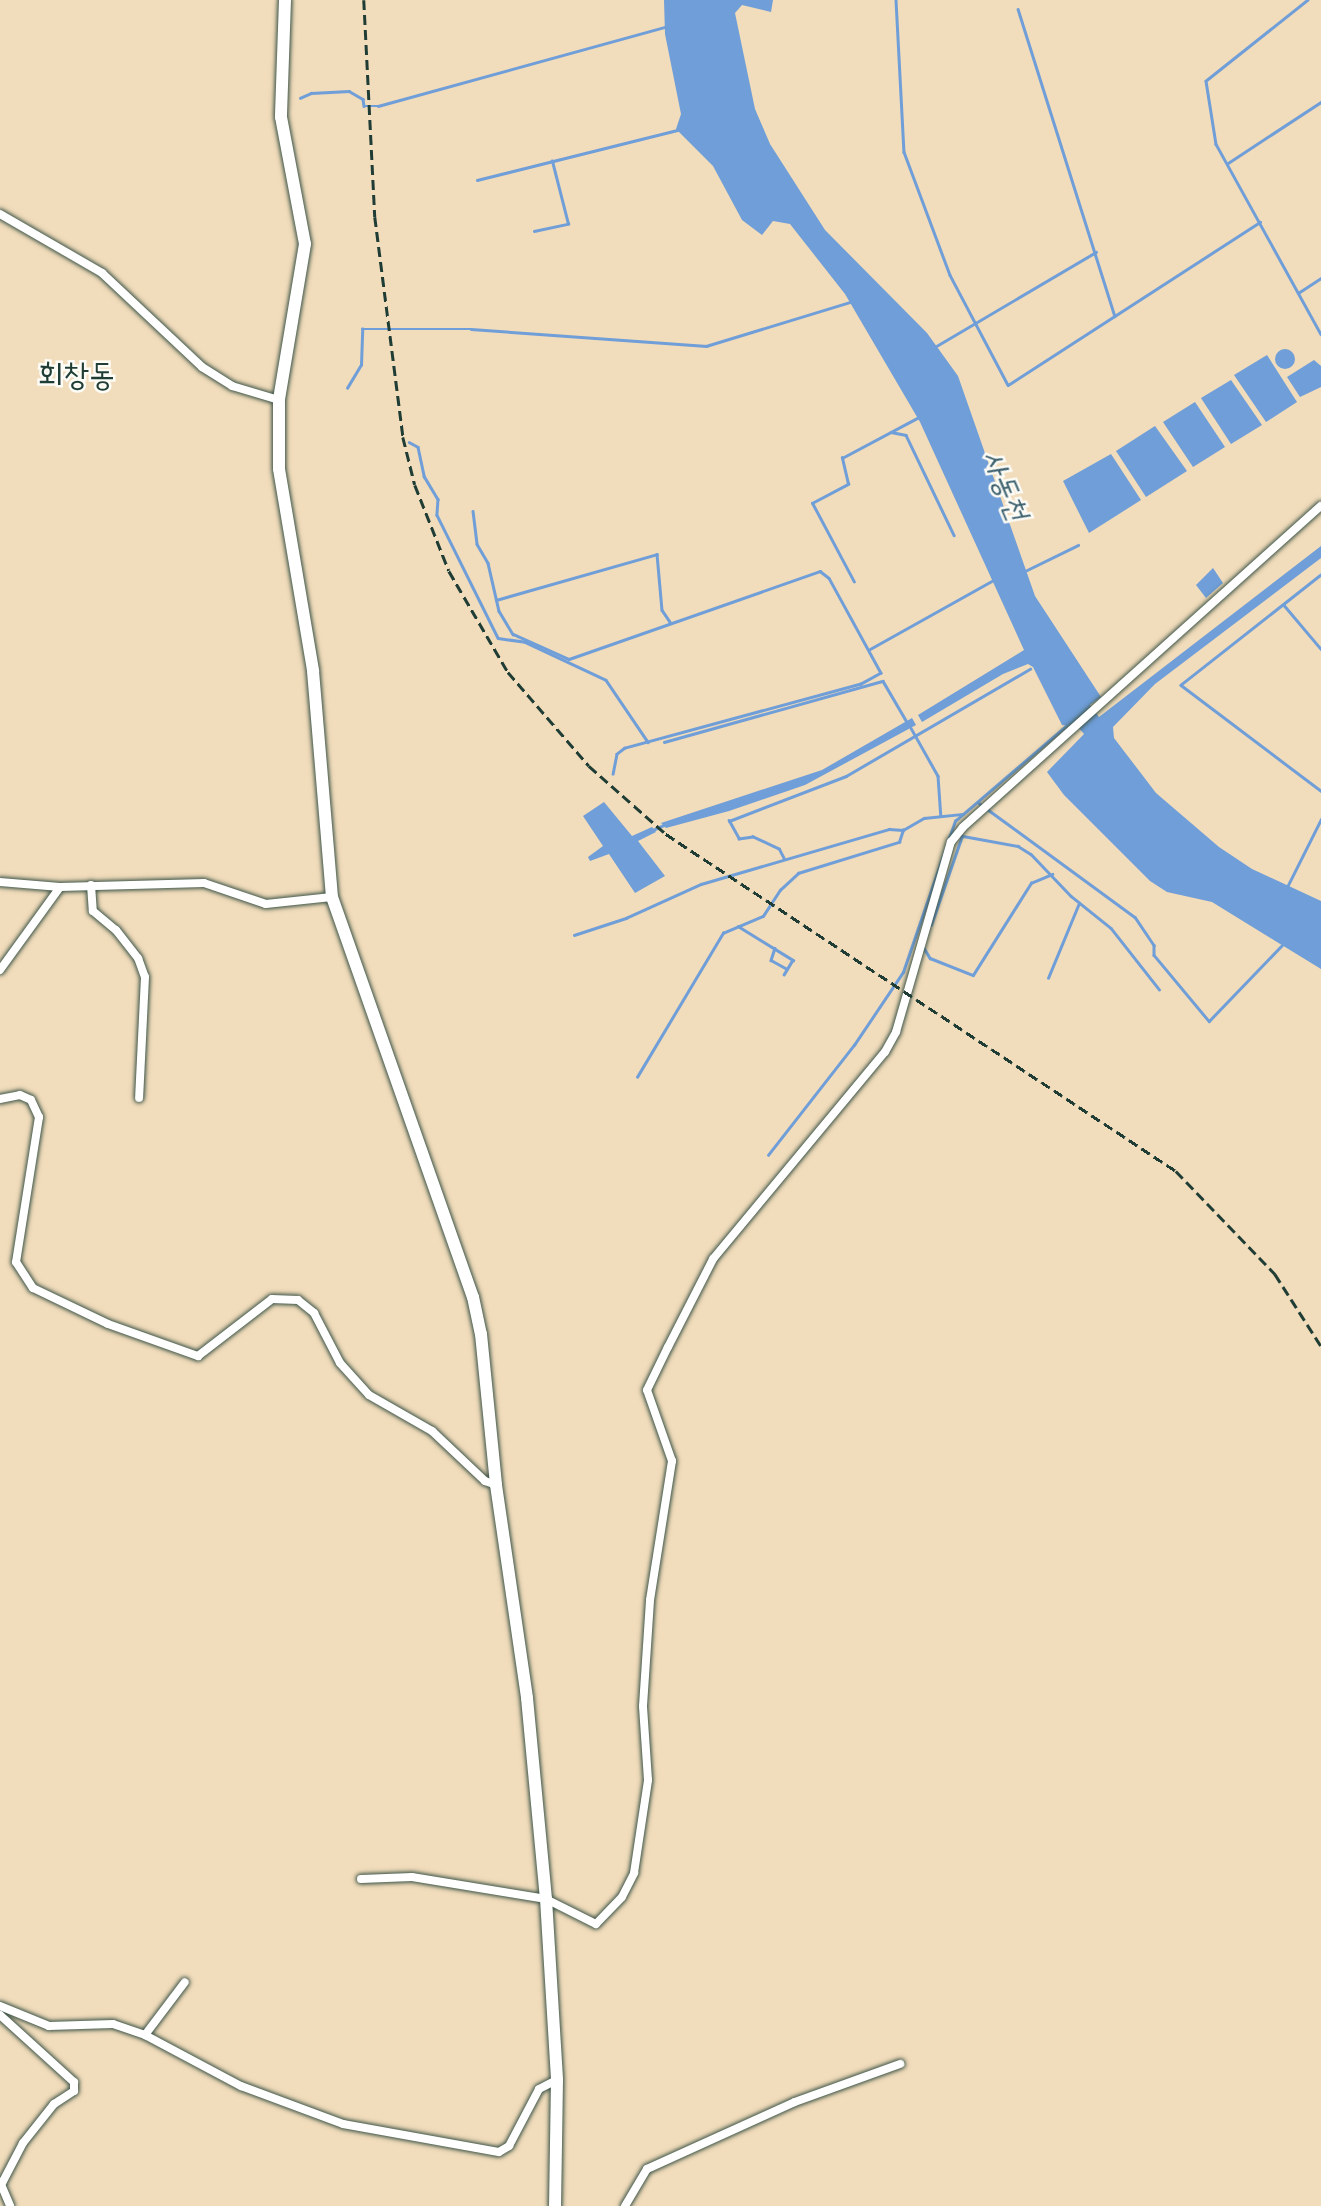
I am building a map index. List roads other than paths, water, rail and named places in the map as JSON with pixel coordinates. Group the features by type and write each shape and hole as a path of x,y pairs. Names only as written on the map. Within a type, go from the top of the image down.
{"main road":[{"path":"285,0 281,117 305,244 279,400 279,469 313,671 332,897 473,1297 496,1485 527,1698 546,1899 557,2080 555,2206"}],"street":[{"path":"0,214 102,273 202,367 232,386 279,400"},
{"path":"361,1879 412,1877 546,1899 596,1924 622,1897 634,1873 648,1780 643,1706 650,1600 672,1461 647,1390 713,1259 885,1052 896,1032 951,842 963,827 1079,727 1321,506"},
{"path":"0,882 60,887 204,884 266,904 332,897"},
{"path":"91,885 93,911 116,930 138,958 145,977 139,1098"},
{"path":"0,970 60,887"},
{"path":"0,1099 20,1095 31,1100 39,1117 16,1262 33,1288 108,1324 198,1356 272,1299 298,1300 314,1313 340,1363 369,1395 432,1431 485,1481 496,1485"},
{"path":"145,2035 185,1982"},
{"path":"0,2006 49,2026 113,2024 145,2035 283,2104 404,2137 499,2152 509,2146 539,2089 557,2080"},
{"path":"0,2015 74,2082 74,2091 54,2104 23,2143 1,2184 10,2206"},
{"path":"625,2206 647,2169 795,2102 900,2064"}],"water":[{"path":"664,0 773,0 771,12 742,5 735,13 755,109 770,144 825,230 927,333 958,376 1035,596 1101,697 1090,705 1099,717 1321,546 1321,558 1155,684 1113,727 1114,738 1156,793 1219,847 1252,869 1321,901 1321,969 1212,902 1167,892 1150,881 1064,795 1047,772 1084,734 1078,727 1062,725 1033,667 1028,664 1003,674 922,722 918,715 1024,650 920,422 845,294 790,224 773,221 762,235 742,220 713,166 676,129 681,114 665,34"},
{"path":"1285,349 1292,352 1295,359 1292,366 1285,369 1278,366 1275,359 1278,352"},
{"path":"1267,355 1297,402 1266,422 1234,375"},
{"path":"1314,360 1321,366 1321,387 1300,397 1287,377"},
{"path":"1231,380 1262,425 1231,444 1201,398"},
{"path":"1195,402 1225,447 1193,467 1163,422"},
{"path":"1155,426 1187,471 1146,497 1116,451"},
{"path":"1111,454 1141,500 1089,533 1063,481"},
{"path":"1213,568 1223,583 1206,598 1196,585"},
{"path":"912,718 916,725 805,785 729,811 666,828 661,823 822,770"},
{"path":"604,802 632,836 652,827 656,832 638,841 665,876 635,893 609,854 590,861 588,857 603,846 583,816"}],"waterway":[{"path":"896,0 904,152 950,275 1008,385 1260,222"},
{"path":"1308,0 1206,81 1216,144 1321,334"},
{"path":"1018,9 1115,316"},
{"path":"300,98 311,93 349,91 363,99 364,106 378,106 669,26"},
{"path":"1228,163 1321,102"},
{"path":"477,180 678,130"},
{"path":"534,231 568,224 552,161"},
{"path":"933,348 1096,252"},
{"path":"1298,293 1321,278"},
{"path":"347,388 361,365 362,329 471,329 706,346 853,301"},
{"path":"854,582 812,503 848,484 842,458 919,417"},
{"path":"891,432 906,435 954,535"},
{"path":"409,442 418,447 424,476 438,499 437,515 498,638 525,642 606,680 648,742"},
{"path":"473,511 477,544 488,563 499,611 513,634 569,659 820,571 829,578 881,673 861,684 625,748 617,754 613,774"},
{"path":"1025,571 1078,545"},
{"path":"496,600 657,554 662,610 670,622"},
{"path":"1321,575 1181,685 1321,791"},
{"path":"870,649 995,579"},
{"path":"1284,605 1321,649"},
{"path":"784,859 779,849 753,837 739,839 729,821 846,776 1030,669"},
{"path":"664,742 883,681 907,722"},
{"path":"768,1155 854,1045 903,972 955,821 1068,724"},
{"path":"911,728 938,776 941,815"},
{"path":"979,803 1135,917 1154,945 1154,955 1209,1021 1284,943"},
{"path":"637,1077 723,933 763,916 780,890 798,873 899,842 903,830 924,818 963,814"},
{"path":"1285,891 1321,819"},
{"path":"653,830 666,824"},
{"path":"574,935 626,918 701,884 889,829 903,830"},
{"path":"931,925 962,836"},
{"path":"963,836 1018,846 1031,854 1071,896 1111,928 1159,989"},
{"path":"924,948 930,958 973,975 1031,883 1052,874"},
{"path":"1048,978 1079,903"},
{"path":"738,926 793,960 784,975"},
{"path":"775,948 771,960 787,969"}],"railway":[{"path":"364,0 375,217 403,437 415,485 449,571 508,672 589,766 666,834 1176,1171 1275,1274 1321,1346"}],"district":[{"name":"회창동","path":"76,379"}],"water label":[{"name":"사동천","path":"1001,487"}]}
